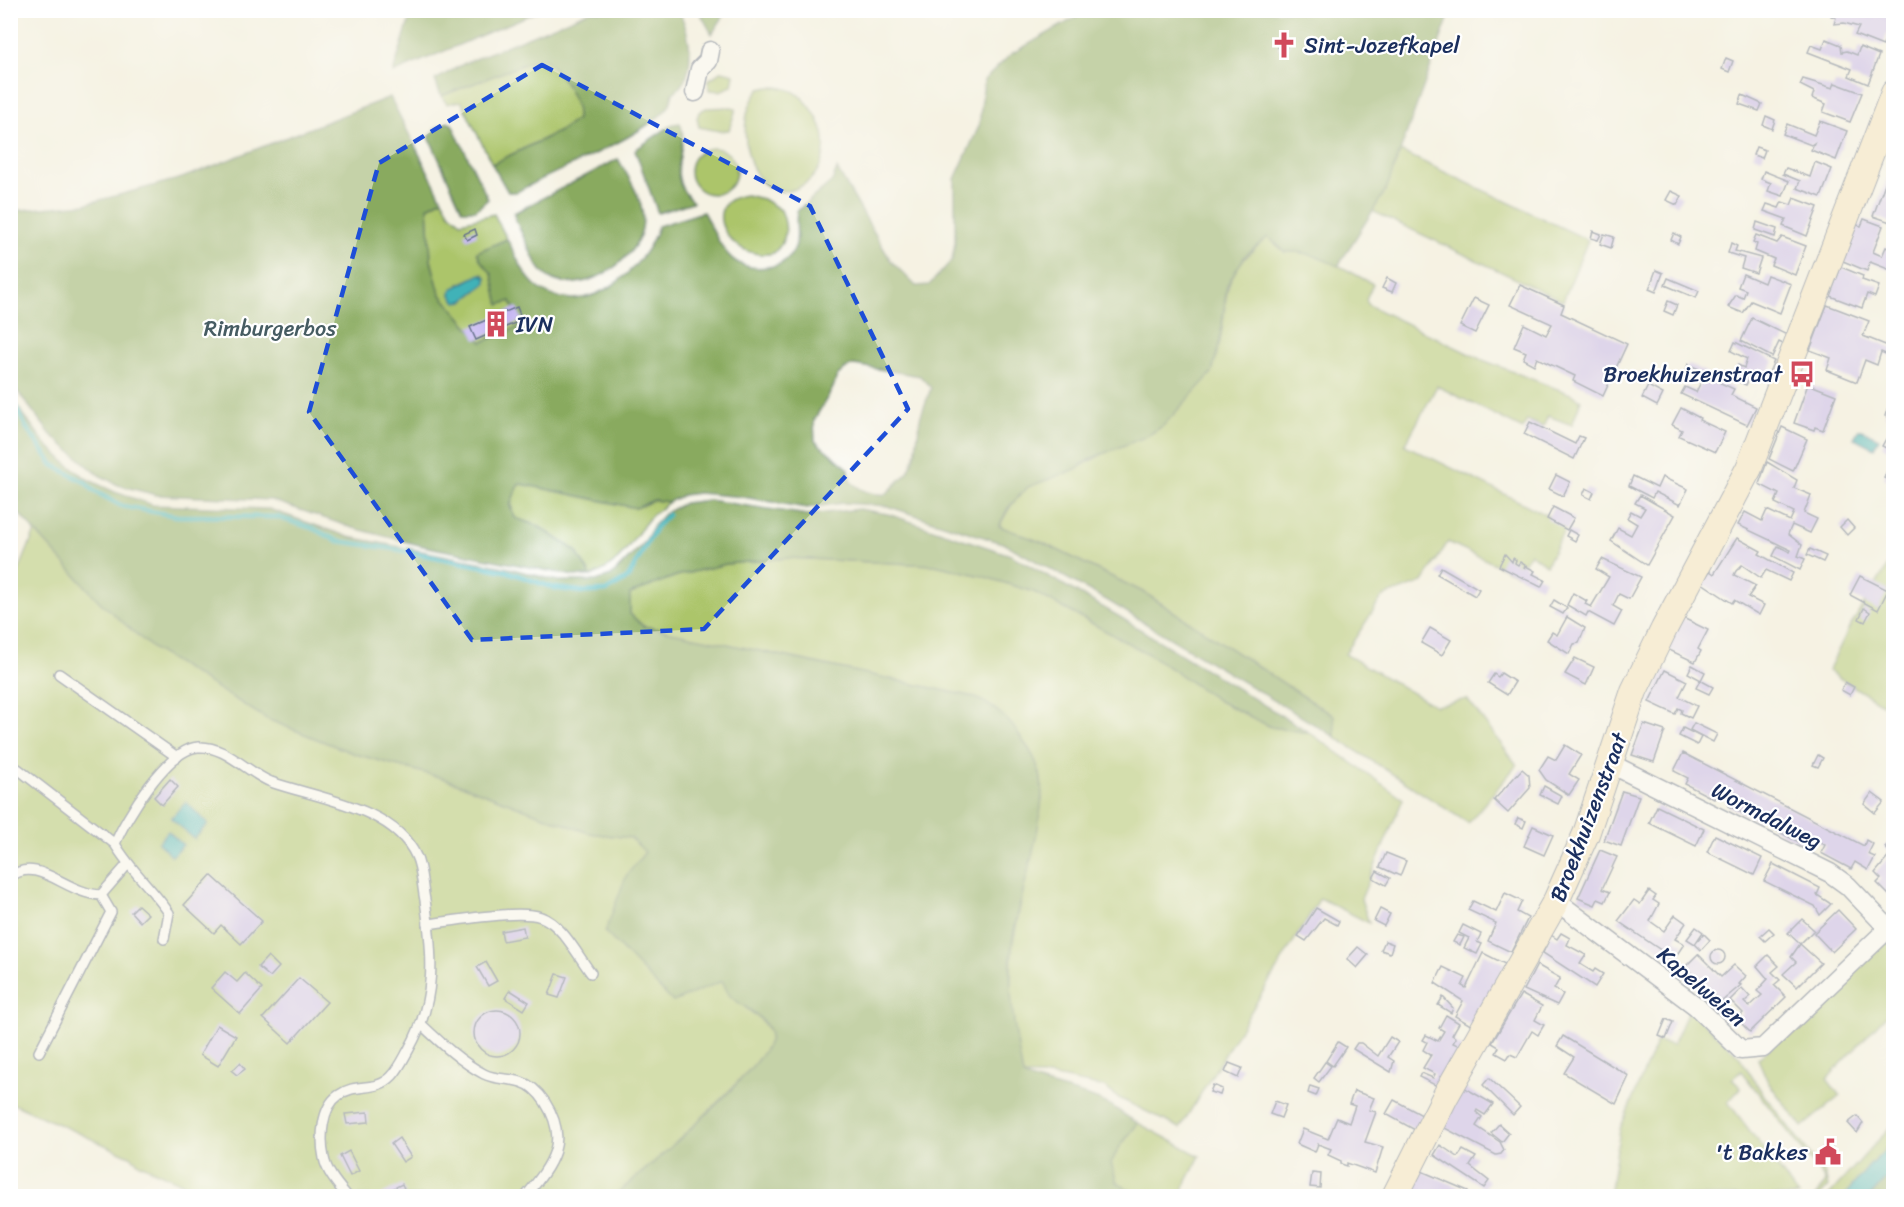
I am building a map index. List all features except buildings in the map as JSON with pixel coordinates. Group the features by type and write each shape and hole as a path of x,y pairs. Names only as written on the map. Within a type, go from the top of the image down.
{"street":[{"path":"695,92 700,69 708,61 710,51"},
{"name":"Broekhuizenstraat","path":"1395,1197 1446,1095 1556,901 1586,834 1634,691 1752,459 1893,93"},
{"name":"Wormdalweg","path":"1611,764 1830,873 1891,925"},
{"name":"Kapelweien","path":"1556,901 1696,1006 1736,1047 1746,1052 1763,1048 1891,925"}],"lane":[{"path":"60,674 177,757"},
{"path":"115,844 123,823 158,777 177,757 198,747 219,751 269,781 310,792 368,814 400,831 417,856 428,924 432,979 422,1026 395,1074 384,1085 353,1089 338,1095 330,1105 323,1122 324,1158 332,1177 347,1197"},
{"path":"18,769 115,844 127,865 169,913 164,939"},
{"path":"10,877 20,869 36,869 86,895 101,895 127,865"},
{"path":"39,1052 111,912 101,895"},
{"path":"428,924 521,915 541,917 558,930 591,973"},
{"path":"422,1026 469,1065 487,1075 521,1082 537,1091 558,1124 558,1144 546,1172 526,1197"}],"highlighted area":[{"path":"542,65 810,206 908,409 704,629 472,640 309,412 379,163"}],"green space":[{"path":"412,10 539,11 393,73"},
{"path":"590,11 679,11 689,43 689,66 686,76 681,86 673,93 669,106 641,129 517,192 508,192 492,164 560,131 577,119 575,103 562,78 545,59 535,60 441,96 435,80 465,63"},
{"path":"699,11 727,11 712,34"},
{"name":"Rimburgerbos","path":"1087,11 1451,11 1386,190 1338,266 1306,253 1285,252 1268,237 1245,256 1227,285 1220,341 1212,373 1163,426 1147,436 1090,459 1076,469 1028,487 1008,508 999,526 1041,542 1145,593 1334,716 1335,737 1108,601 1005,544 887,506 843,503 806,508 743,497 698,493 683,495 669,502 654,500 636,508 518,485 510,506 515,518 538,526 576,551 591,576 574,576 423,546 353,528 271,500 156,495 118,485 99,475 51,435 11,383 11,211 85,204 182,178 390,97 442,199 428,207 431,261 440,294 482,342 521,326 511,301 499,305 492,274 477,252 507,239 525,273 534,284 558,297 576,299 594,295 627,274 641,259 658,226 703,212 721,245 736,261 758,268 774,266 785,261 795,248 797,211 832,181 837,169 891,261 916,286 929,285 952,260 955,242 955,179 979,126 984,80 1011,54","holes":["854,365 920,376 931,388 920,418 915,456 908,472 886,494 875,494 862,490 850,481 849,469 815,441 814,420 833,388 837,376 846,368"]},
{"path":"545,59 557,71 572,95 577,119 560,131 492,164 461,101 447,104 441,96 535,60"},
{"path":"722,71 734,74 732,86 720,91 709,90 708,80"},
{"path":"769,87 788,89 803,98 811,108 823,132 824,154 816,172 803,185 787,191 771,188 757,174 747,149 745,125 748,110 760,89"},
{"path":"732,107 736,109 729,130 719,131 699,127 697,118 699,112 706,108"},
{"path":"447,122 452,124 488,199 476,210 462,210 429,137 435,128"},
{"path":"680,123 682,142 679,181 684,192 693,202 658,213 635,150 673,124"},
{"path":"713,148 729,155 736,171 729,187 713,194 697,187 690,171 697,155"},
{"path":"1400,151 1588,240 1563,301 1372,211 1386,190"},
{"path":"618,159 640,201 643,219 638,241 618,264 591,280 576,283 561,282 548,277 535,261 514,213"},
{"path":"746,195 763,199 781,210 785,222 785,233 782,243 774,253 758,254 744,249 732,241 724,230 721,219 723,208 731,200"},
{"path":"442,199 450,213 461,222 494,214 507,239 477,253 492,274 499,304 511,301 521,326 482,342 440,294 431,260 428,207","holes":["483,274 486,277 484,285 463,301 459,284"]},
{"path":"1268,237 1285,252 1319,257 1373,284 1366,299 1368,305 1480,359 1581,400 1572,425 1548,416 1543,427 1527,420 1523,429 1437,386 1405,445 1567,525 1546,565 1530,553 1516,574 1448,542 1423,582 1382,597 1345,654 1435,706 1467,699 1517,765 1468,823 1335,737 1334,716 1145,593 1041,542 999,527 1015,500 1026,488 1040,480 1071,471 1105,453 1148,435 1160,428 1172,416 1197,384 1217,350 1229,282 1241,263"},
{"path":"11,398 44,442 65,462 89,480 153,505 269,509 349,537 509,568 558,581 596,581 611,576 644,543 654,525 665,513 684,503 709,500 808,515 859,509 888,514 1011,555 1120,617 1310,733 1271,727 1219,701 1152,656 1034,592 935,565 788,558 726,564 676,576 630,594 630,614 643,626 974,697 995,709 1012,725 1035,760 1042,791 1037,834 1012,945 1010,978 1023,1076 1104,1102 1138,1123 1111,1163 1117,1182 1139,1196 614,1196 729,1092 765,1049 770,1035 765,1023 731,997 722,981 673,1002 605,932 626,876 645,852 631,838 589,833 443,778 355,754 267,719 152,648 100,602 11,505"},
{"path":"518,485 636,508 654,500 669,502 649,518 617,560 591,576 576,551 538,526 515,518 511,505 512,498"},
{"path":"35,531 100,602 152,648 267,719 355,754 443,778 589,833 631,838 661,866 730,995 761,1020 769,1031 770,1038 766,1049 750,1069 673,1146 614,1196 210,1196 140,1164 132,1157 11,1103 10,593"},
{"path":"1893,557 1893,711 1828,671 1848,630"},
{"path":"788,558 935,565 1034,592 1152,656 1219,701 1271,727 1310,733 1403,799 1361,899 1369,923 1320,898 1180,1128 1119,1098 1104,1087 1050,1076 1023,1076 1010,1006 1012,946 1042,799 1040,774 1029,749 974,697 643,626 630,614 629,594 676,576 726,564"},
{"path":"1893,933 1893,1008 1827,1079 1840,1096 1802,1127 1768,1082 1758,1059"},
{"path":"1689,1009 1739,1056 1763,1094 1825,1173 1828,1187 1820,1196 1815,1196 1824,1185 1825,1179 1741,1071 1732,1079 1741,1088 1728,1102 1799,1196 1602,1196 1602,1190 1610,1195 1620,1129 1657,1041 1673,1045"},
{"path":"1138,1123 1200,1156 1179,1196 1136,1193 1119,1184 1111,1163"},
{"path":"1893,1124 1893,1143 1872,1163 1844,1196 1828,1196"},
{"path":"1893,1171 1893,1196 1870,1196"}],"water":[{"path":"480,274 486,277 486,283 463,301 456,302 451,295 452,289"},
{"path":"1859,429 1879,438 1874,448 1854,438"},
{"path":"186,802 208,824 194,839 171,818"},
{"path":"168,831 183,845 172,856 158,843"},
{"path":"1893,1143 1893,1171 1870,1196 1844,1196 1869,1166"}],"waterway":[{"path":"10,404 14,403 26,427 53,465 122,506 177,516 277,517 312,528 338,541 395,549 506,571 554,588 585,592 606,591 628,578 656,527 668,515"}],"place":[{"name":"Sint-Jozefkapel","path":"1284,45"},
{"name":"IVN","path":"496,324"},
{"name":"Broekhuizenstraat","path":"1802,374"},
{"name":"'t Bakkes","path":"1828,1152"}]}
